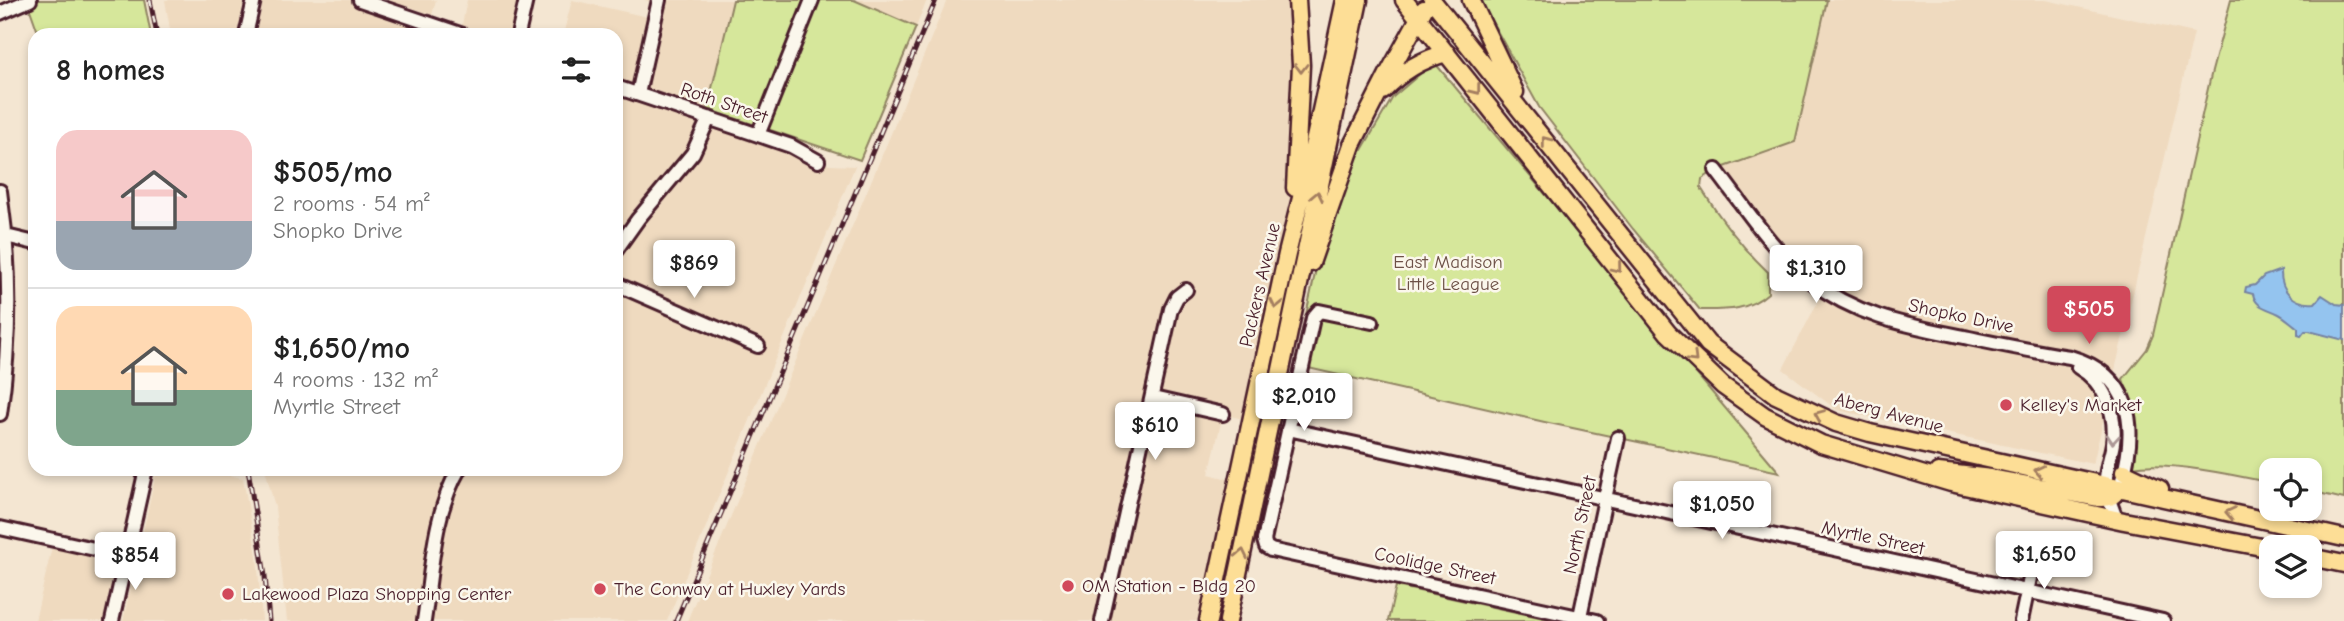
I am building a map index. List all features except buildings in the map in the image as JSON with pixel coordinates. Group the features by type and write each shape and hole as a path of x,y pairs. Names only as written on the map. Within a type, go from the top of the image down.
{"main road":[{"path":"1289,246 1297,165 1301,65 1297,0"},
{"name":"Packers Avenue","path":"1208,621 1345,0"},
{"name":"Packers Avenue","path":"1228,621 1360,0"},
{"path":"1404,0 1668,332 1723,386 1780,424 1821,444 1951,483 2259,546"},
{"path":"1294,312 1350,150 1430,0"},
{"name":"Aberg Avenue","path":"1430,0 1527,116 1708,344 1776,395 1836,423 1870,433 2115,486"},
{"path":"1471,0 1527,116"},
{"path":"1373,104 1405,71 1425,60 1447,53"},
{"path":"1901,470 1971,475 2083,496 2115,486 2344,538"},
{"path":"2322,559 2344,564"}],"street":[{"path":"0,13 30,0"},
{"path":"248,28 254,0"},
{"path":"360,0 442,28"},
{"path":"520,28 526,0"},
{"path":"638,94 659,0"},
{"path":"758,135 812,0"},
{"name":"Roth Street","path":"623,89 791,146 818,161"},
{"path":"623,240 693,153 709,118"},
{"name":"Shopko Drive","path":"1716,170 1769,239 1807,279 1847,305 1868,314 2070,357 2095,368 2111,379 2121,394 2130,424 2115,486"},
{"path":"0,191 6,236 8,316 0,414"},
{"path":"6,236 28,241"},
{"path":"623,288 758,346"},
{"path":"1102,621 1171,309 1177,297 1186,290"},
{"path":"1288,429 1311,325 1317,312 1373,322"},
{"name":"Shopko Drive","path":"2048,354 2087,372 2102,389 2110,406 2114,430 2116,519"},
{"path":"1153,398 1223,414"},
{"name":"Myrtle Street","path":"1288,429 2163,621"},
{"name":"Coolidge Street","path":"1288,429 1264,540 1266,547 1597,621"},
{"name":"North Street","path":"1580,619 1618,438"},
{"path":"112,621 144,476"},
{"path":"425,621 439,522 446,491 455,476"},
{"path":"0,528 126,556"},
{"path":"2021,621 2035,554"}],"shaded area":[{"path":"165,0 244,0 238,28 170,28"},
{"path":"263,0 436,0 432,15 407,6 403,21 433,28 257,28"},
{"path":"467,0 519,0 511,28 471,28 462,25"},
{"path":"572,0 661,20 665,5 644,0 733,0 707,109 640,87 638,94 829,165 855,166 667,621 287,621 275,507 267,476 623,476 623,28 565,28"},
{"path":"854,0 927,0 916,27"},
{"path":"947,0 1297,0 1297,165 1289,246 1251,421 1223,414 1209,474 1239,482 1208,621 687,621"},
{"path":"1827,0 2046,0 2194,33 2093,464 1837,410 1783,369 1824,290 1807,279 1716,170 1795,141"},
{"path":"155,476 243,478 257,556 262,621 123,621"},
{"path":"52,547 111,562 114,569 103,621 35,621"}],"green space":[{"path":"144,0 150,28 37,28 27,1"},
{"path":"733,0 854,0 916,27 860,160 707,109"},
{"path":"1480,0 1827,0 1795,142 1716,170 1702,179 1701,188 1716,211 1768,272 1768,293 1745,306 1700,310 1633,229 1539,107"},
{"path":"2231,0 2344,0 2344,499 2322,494 2322,458 2259,458 2259,481 2182,467 2134,467 2136,418 2123,379 2147,349 2153,335 2211,75"},
{"name":"East Madison Little League","path":"1434,62 1779,472 1295,365 1316,269 1356,160 1393,97"},
{"path":"1396,586 1557,621 1388,621"}],"water":[{"path":"2281,270 2283,284 2295,299 2315,303 2322,295 2336,304 2344,305 2344,340 2309,331 2298,335 2298,328 2281,315 2260,305 2253,294 2245,292 2246,287 2255,285 2264,276"}],"railway":[{"path":"150,0 156,28"},
{"path":"676,621 936,0"},
{"path":"249,476 265,576 269,621"}],"place":[{"name":"Kelley's Market","path":"2006,405"},
{"name":"OM Station - Bldg 20","path":"1068,586"},
{"name":"The Conway at Huxley Yards","path":"600,589"},
{"name":"Lakewood Plaza Shopping Center","path":"228,594"}]}
